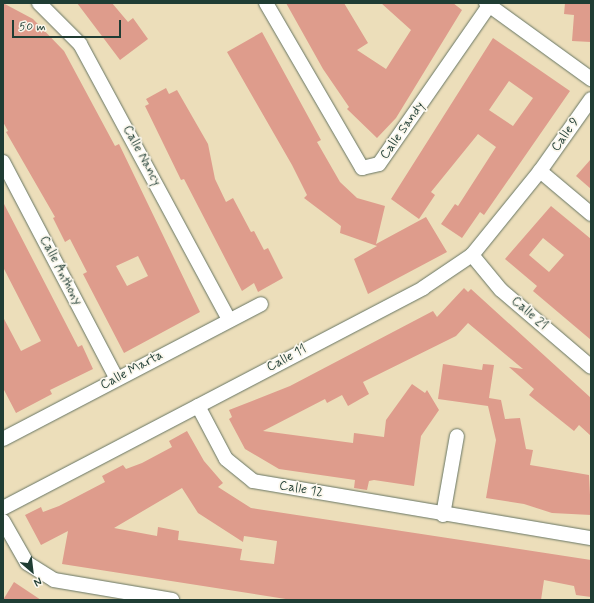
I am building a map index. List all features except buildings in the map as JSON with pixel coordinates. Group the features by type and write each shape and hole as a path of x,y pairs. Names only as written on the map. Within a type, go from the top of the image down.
{"street":[{"name":"Calle Nancy","path":"39,3 80,44 229,320"},
{"name":"Calle Sandy","path":"266,3 362,168 379,164 489,4"},
{"path":"489,4 591,79"},
{"name":"Calle 9","path":"540,171 591,99"},
{"name":"Calle Anthony","path":"3,162 118,379"},
{"path":"540,171 591,214"},
{"name":"Calle 11","path":"3,508 423,288 472,255 540,171"},
{"name":"Calle 21","path":"472,255 501,290 591,367"},
{"name":"Calle Marta","path":"4,435 118,379 261,304"},
{"name":"Calle 12","path":"198,406 226,459 253,481 443,515 591,538"},
{"path":"443,515 457,436"},
{"path":"3,521 28,563 54,580 172,600"}]}
